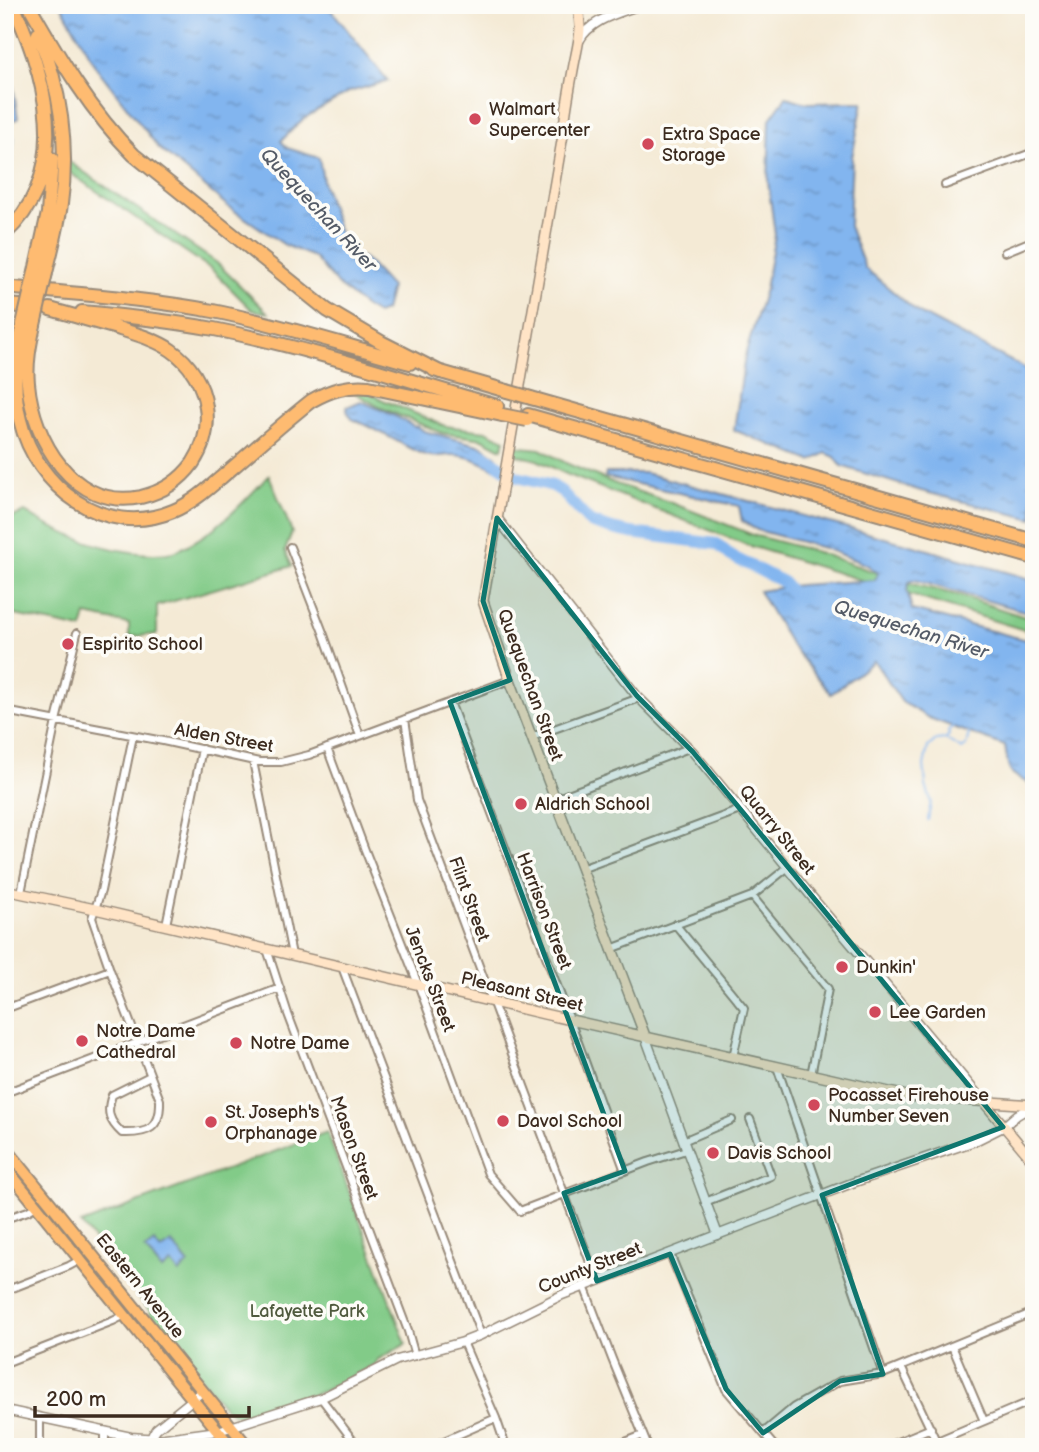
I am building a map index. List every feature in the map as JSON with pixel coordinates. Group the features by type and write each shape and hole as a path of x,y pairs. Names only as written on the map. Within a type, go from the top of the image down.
{"highway":[{"path":"13,5 29,41 40,79 54,157 59,215 28,325 16,356 15,387 19,418 32,453 48,477 70,498 88,509 114,517 141,519 182,507 198,497 312,401 340,388 359,387 503,411"},
{"path":"5,234 22,217 35,197 44,172 54,157 60,109 55,84 27,5"},
{"path":"27,5 59,58 104,123 157,175 345,322 440,372"},
{"path":"5,287 164,303 264,322 1034,541"},
{"path":"5,304 189,325 288,347 503,411 595,434 1034,558"},
{"path":"28,325 27,364 31,404 43,439 68,474 88,489 104,496 121,498 137,498 151,494 178,479 198,454 207,421 203,392 190,368 172,350 153,340 50,309"}],"main road":[{"name":"Quequechan Street","path":"576,5 581,22 579,41 483,601 510,680 645,1036"},
{"name":"Pleasant Street","path":"5,890 907,1097 1034,1105"},
{"name":"Quarry Street","path":"983,1101 1034,1162"},
{"name":"Eastern Avenue","path":"5,1147 248,1447"},
{"name":"Eastern Avenue","path":"5,1167 231,1447"}],"street":[{"path":"579,41 596,23 640,5"},
{"path":"944,186 1034,152"},
{"path":"1005,252 1034,240"},
{"name":"Quarry Street","path":"497,518 639,698 689,748 983,1101"},
{"path":"290,547 360,736"},
{"path":"21,893 77,633"},
{"name":"Alden Street","path":"5,710 270,763 286,761 327,748 510,680"},
{"path":"532,737 639,698"},
{"name":"Harrison Street","path":"450,702 625,1171"},
{"name":"Flint Street","path":"405,719 417,800 597,1282"},
{"path":"133,736 104,878 92,918 160,1100 160,1114 158,1122 152,1127 138,1134 122,1133 109,1116 112,1095 150,1076"},
{"name":"Jencks Street","path":"327,748 488,1174 520,1211 564,1194"},
{"path":"555,799 689,748"},
{"path":"166,925 202,750"},
{"path":"253,761 292,955"},
{"path":"581,869 740,810"},
{"path":"611,949 752,895 788,868"},
{"path":"752,895 828,989 811,1075"},
{"path":"675,924 744,1009 733,1057"},
{"name":"Mason Street","path":"267,949 415,1356"},
{"path":"342,967 481,1335"},
{"path":"5,1009 110,970"},
{"path":"5,1093 280,988"},
{"name":"Quequechan Street","path":"645,1036 718,1235"},
{"path":"776,1067 883,1374"},
{"name":"County Street","path":"5,1410 152,1443 233,1427 321,1398 391,1363 481,1335 584,1286 822,1195 975,1141 1003,1128 1034,1105"},
{"path":"705,1202 771,1176 750,1119"},
{"path":"683,1140 732,1120"},
{"path":"564,1194 686,1150"},
{"path":"5,1219 36,1206"},
{"path":"670,1254 726,1389 775,1447"},
{"path":"5,1291 69,1266 80,1259"},
{"path":"584,1286 648,1447"},
{"path":"763,1433 794,1407 840,1381 883,1374 1034,1312"},
{"path":"5,1363 125,1315"},
{"path":"463,1342 506,1447"},
{"path":"952,1346 984,1421"},
{"path":"901,1367 938,1444 1034,1400"},
{"path":"152,1443 154,1431 203,1391"},
{"path":"321,1398 358,1447"},
{"path":"40,1417 40,1447"},
{"path":"430,1447 496,1418"},
{"path":"885,1447 931,1428"},
{"path":"105,1431 105,1447"},
{"path":"613,1447 643,1435"}],"highlighted area":[{"path":"497,518 637,696 693,752 1003,1127 822,1195 883,1374 840,1381 763,1433 726,1389 670,1254 597,1281 564,1193 625,1171 450,702 510,680 483,601"}],"green space":[{"path":"68,161 217,263 268,313 252,310 211,269 67,171"},
{"path":"347,388 361,388 445,426 486,431 505,440 502,449 483,439 442,433 379,407"},
{"path":"515,444 540,449 616,484 753,535 814,551 903,582 961,596 1034,620 1034,633 750,546 566,474 537,460 513,454"},
{"path":"269,475 292,532 285,551 292,566 157,606 157,634 129,637 129,624 86,615 82,629 5,613 5,520 25,512 61,532 99,545 143,554 167,553 179,550 211,531 241,505"},
{"name":"Lafayette Park","path":"327,1132 406,1344 377,1360 376,1364 324,1391 251,1415 236,1415 225,1408 81,1224"}],"water":[{"path":"61,5 321,5 333,12 388,81 349,92 303,119 281,141 287,148 319,158 324,186 345,250 365,259 391,287 385,311 377,314 364,306 337,284 314,257 285,245 230,208 159,148 96,67"},
{"path":"5,58 11,71 18,119 8,121 5,115"},
{"path":"786,97 807,103 863,102 852,157 849,226 865,268 917,312 1034,373 1033,519 921,491 841,466 835,457 826,453 811,461 734,430 745,356 765,289 775,235 768,182 770,119"},
{"path":"361,401 424,431 482,446 497,457 493,468 461,456 433,456 405,446 352,419 347,407"},
{"path":"606,473 645,473 1034,580 1034,614 915,580 909,582 907,590 912,610 1034,642 1034,787 1011,772 1005,746 929,718 902,702 874,661 831,694 791,645 759,591 799,585 875,580 878,573 867,565 824,548 757,530 742,521 739,506 605,477"},
{"path":"154,1242 161,1250 171,1242 189,1264 179,1273 171,1263 162,1270 145,1249"}],"waterway":[{"path":"5,190 10,174 14,137"},
{"name":"Quequechan River","path":"481,453 517,477 553,486 561,491 590,522 631,533 717,544 731,556 783,582 796,598"},
{"path":"946,738 953,726"},
{"path":"928,820 931,801 924,765 928,747 936,740 945,739 962,749 966,746 969,733"}],"place":[{"name":"Walmart Supercenter","path":"475,119"},
{"name":"Extra Space Storage","path":"648,144"},
{"name":"Espirito School","path":"68,644"},
{"name":"Aldrich School","path":"521,804"},
{"name":"Dunkin'","path":"842,967"},
{"name":"Lee Garden","path":"875,1012"},
{"name":"Notre Dame Cathedral","path":"82,1041"},
{"name":"Notre Dame","path":"236,1043"},
{"name":"Pocasset Firehouse Number Seven","path":"814,1105"},
{"name":"Davol School","path":"503,1121"},
{"name":"St. Joseph's Orphanage","path":"211,1122"},
{"name":"Davis School","path":"713,1153"}]}
